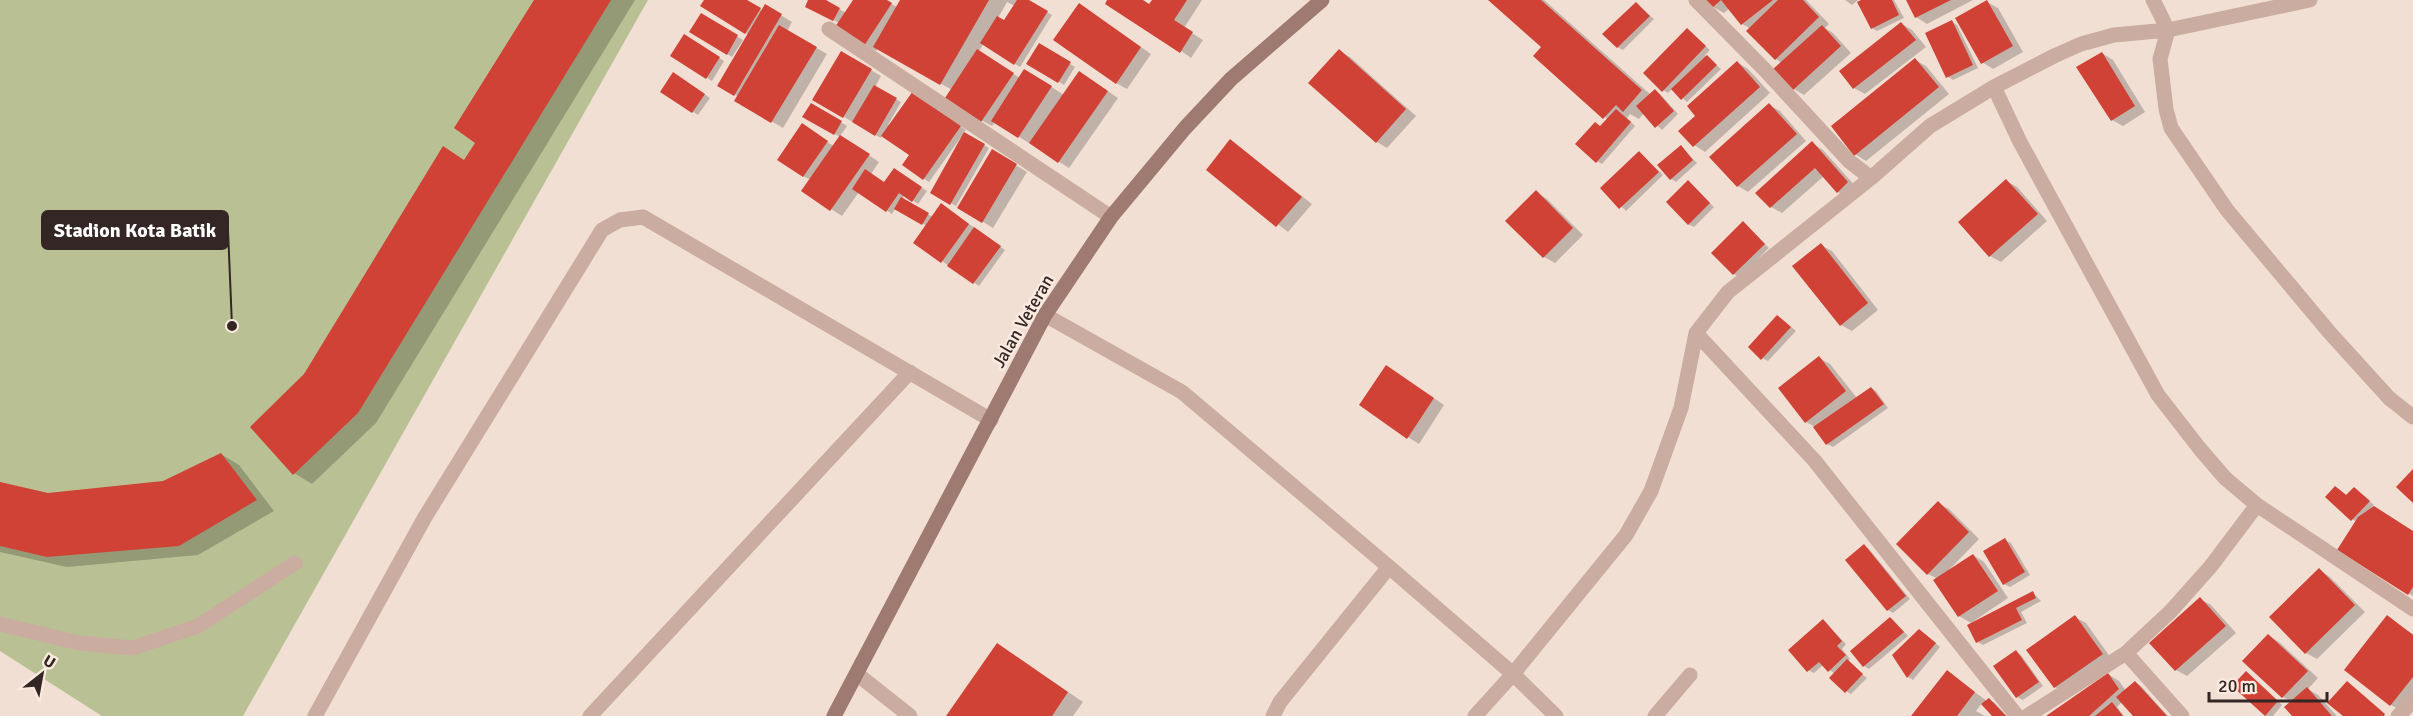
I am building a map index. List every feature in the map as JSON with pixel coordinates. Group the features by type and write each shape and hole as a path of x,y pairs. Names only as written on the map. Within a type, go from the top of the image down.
{"street":[{"name":"Jalan Veteran","path":"834,716 1045,315 1111,217 1185,128 1231,79 1322,0"},
{"path":"1696,0 1849,161 1871,178"},
{"path":"2153,0 2168,30 2160,59 2166,109 2171,128 2227,210 2330,333 2389,398 2413,417"},
{"path":"1475,716 1513,674 1626,535 1651,491 1681,408 1696,333 1728,292 1871,178 1930,126 1994,87 2081,44 2114,35 2168,30 2310,0"},
{"path":"829,29 1111,217"},
{"path":"1994,87 2020,142 2158,395 2225,478 2257,505 2413,609"},
{"path":"315,716 425,517 602,230 620,220 643,217 991,420"},
{"path":"1045,315 1182,392 1513,674 1556,716"},
{"path":"1696,333 1814,460 2017,716"},
{"path":"590,716 910,372"},
{"path":"2027,716 2126,653 2172,610 2211,566 2257,505"},
{"path":"0,624 79,643 133,648 198,626 295,563"},
{"path":"1273,716 1280,702 1389,567"},
{"path":"2126,653 2182,716"},
{"path":"857,674 910,716"},
{"path":"1655,716 1690,675"},
{"path":"2398,716 2413,701"}],"green space":[{"path":"0,0 648,0 243,716 102,716 0,651"}],"building":[{"path":"534,0 611,0 358,413 293,475 250,427 304,374 443,146 464,160 475,143 454,128"},
{"path":"704,0 747,0 761,8 745,34 700,6"},
{"path":"808,0 826,0 840,8 833,21 805,7"},
{"path":"853,0 887,0 892,3 864,46 835,27"},
{"path":"900,0 989,0 940,85 873,47"},
{"path":"1017,0 1029,0 1048,11 1014,65 980,43 997,16 1004,20"},
{"path":"1107,0 1143,0 1149,4 1152,0 1187,0 1174,20 1193,32 1180,53 1105,4"},
{"path":"1488,0 1541,0 1642,90 1623,112 1616,105 1603,119 1533,56 1541,47"},
{"path":"1706,0 1721,0 1712,8"},
{"path":"1721,0 1773,0 1741,25"},
{"path":"1778,0 1803,0 1819,17 1775,60 1746,31"},
{"path":"1892,0 1899,15 1871,29 1857,2"},
{"path":"1906,0 1951,0 1915,18"},
{"path":"1987,0 2013,46 1981,64 1955,18"},
{"path":"1636,2 1650,16 1617,48 1602,34"},
{"path":"1079,3 1141,47 1116,84 1053,40"},
{"path":"765,4 782,14 734,96 717,86"},
{"path":"701,13 738,35 727,55 689,32"},
{"path":"1952,20 1973,65 1946,78 1925,33"},
{"path":"1901,22 1916,40 1853,89 1839,71"},
{"path":"779,25 817,47 771,123 734,101"},
{"path":"1822,25 1841,46 1793,90 1773,69"},
{"path":"1687,28 1706,46 1662,92 1643,73"},
{"path":"684,34 720,57 706,79 670,56"},
{"path":"1039,43 1071,62 1058,83 1026,64"},
{"path":"977,49 1014,73 981,122 945,98"},
{"path":"1339,49 1406,109 1376,143 1308,83"},
{"path":"841,51 872,69 843,118 812,100"},
{"path":"2102,52 2135,106 2111,121 2076,67"},
{"path":"1707,55 1717,65 1681,100 1671,89"},
{"path":"1915,58 1939,87 1854,156 1831,126"},
{"path":"1737,61 1760,87 1693,147 1678,131 1695,116 1687,106"},
{"path":"1024,69 1052,86 1018,138 991,121"},
{"path":"1079,71 1108,91 1058,163 1029,143"},
{"path":"673,72 705,94 692,113 660,92"},
{"path":"874,85 897,98 875,136 852,122"},
{"path":"1655,89 1674,111 1655,128 1636,106"},
{"path":"913,91 961,126 923,180 902,165 909,155 881,136"},
{"path":"811,103 842,121 834,135 802,117"},
{"path":"1769,103 1797,134 1737,187 1709,157"},
{"path":"1616,109 1631,122 1596,163 1575,144 1595,122 1600,126"},
{"path":"802,123 828,141 803,177 777,160"},
{"path":"964,132 985,144 950,205 930,193"},
{"path":"840,135 870,154 830,211 801,191"},
{"path":"1230,139 1302,197 1276,227 1206,170"},
{"path":"1812,141 1848,182 1837,193 1815,168 1770,208 1755,193"},
{"path":"1681,145 1693,160 1670,180 1657,165"},
{"path":"992,149 1017,164 982,223 957,208"},
{"path":"1639,151 1659,172 1619,209 1600,188"},
{"path":"894,168 922,187 912,202 899,193 886,212 852,189 865,169 884,182"},
{"path":"2006,179 2038,214 1989,257 1958,222"},
{"path":"1688,180 1710,203 1688,225 1666,202"},
{"path":"1536,190 1573,228 1543,258 1505,221"},
{"path":"901,197 929,213 922,225 894,209"},
{"path":"941,203 969,224 941,263 913,243"},
{"path":"1743,221 1765,244 1733,275 1711,253"},
{"path":"974,227 1001,246 973,284 947,266"},
{"path":"1821,243 1868,303 1840,326 1792,266"},
{"path":"1777,315 1791,327 1761,360 1748,347"},
{"path":"1819,356 1846,391 1805,423 1778,388"},
{"path":"1386,365 1434,398 1407,439 1359,405"},
{"path":"1871,387 1884,404 1826,445 1813,427"},
{"path":"221,453 257,500 179,546 47,557 0,546 0,482 48,493 163,481"},
{"path":"2413,469 2413,503 2396,487"},
{"path":"2335,486 2346,495 2354,487 2370,501 2351,521 2325,497"},
{"path":"1938,501 1969,532 1927,575 1896,544"},
{"path":"2374,506 2413,531 2413,587 2408,595 2337,550 2358,517"},
{"path":"2005,538 2025,572 2003,585 1983,551"},
{"path":"1864,544 1906,596 1887,611 1845,560"},
{"path":"1973,554 1998,591 1958,617 1933,580"},
{"path":"2319,568 2355,605 2305,654 2269,617"},
{"path":"2033,591 2036,598 2016,608 2022,620 1976,643 1967,625"},
{"path":"2200,597 2226,626 2175,671 2149,643"},
{"path":"2075,615 2103,654 2054,688 2026,650"},
{"path":"2387,615 2413,635 2413,677 2390,706 2344,670"},
{"path":"1890,617 1904,632 1863,667 1850,651"},
{"path":"1823,619 1842,641 1837,646 1846,655 1828,672 1819,662 1807,672 1788,650"},
{"path":"1919,629 1936,643 1907,678 1892,655"},
{"path":"2268,634 2308,671 2282,698 2242,661"},
{"path":"997,643 1068,692 1052,716 946,716"},
{"path":"2016,650 2039,682 2016,698 1993,666"},
{"path":"1847,659 1863,674 1845,693 1829,678"},
{"path":"1947,670 1975,692 1957,716 1911,716"},
{"path":"2246,671 2278,701 2265,716 2232,686"},
{"path":"2108,673 2119,689 2089,716 2046,716"},
{"path":"2135,681 2167,716 2133,716 2116,697"},
{"path":"2347,681 2385,714 2384,716 2343,716 2327,703"},
{"path":"2307,687 2332,716 2292,716 2284,707"},
{"path":"1989,698 2006,716 1992,716 1981,704"},
{"path":"2112,702 2123,716 2095,716"}],"place":[{"name":"Stadion Kota Batik","path":"232,326"}]}
